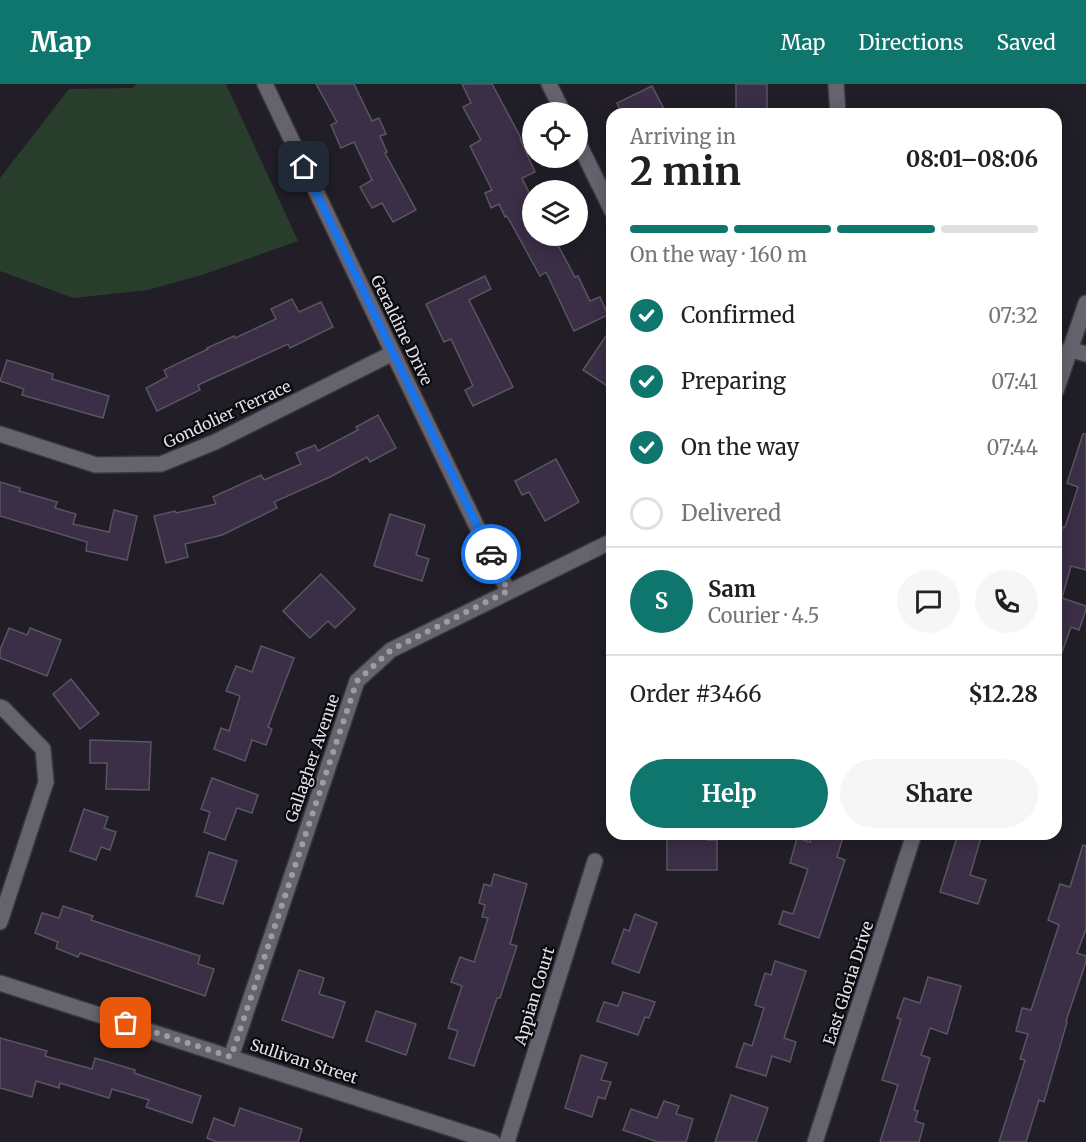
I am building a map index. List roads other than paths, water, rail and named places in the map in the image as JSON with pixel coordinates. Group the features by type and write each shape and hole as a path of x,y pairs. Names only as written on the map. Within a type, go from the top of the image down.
{"street":[{"name":"Geraldine Drive","path":"265,84 508,591"},
{"path":"549,84 558,102"},
{"path":"836,84 838,108"},
{"path":"588,163 606,200"},
{"path":"1062,372 1086,303"},
{"path":"1069,349 1086,354"},
{"name":"Gondolier Terrace","path":"0,434 96,465 161,464 215,442 393,353"},
{"name":"Gallagher Avenue","path":"231,1057 357,681 391,650 606,543"},
{"path":"0,707 43,749 46,782 0,922"},
{"name":"East Gloria Drive","path":"815,1142 912,840"},
{"name":"Appian Court","path":"507,1142 596,861"},
{"name":"Sullivan Street","path":"0,983 493,1142"}]}
